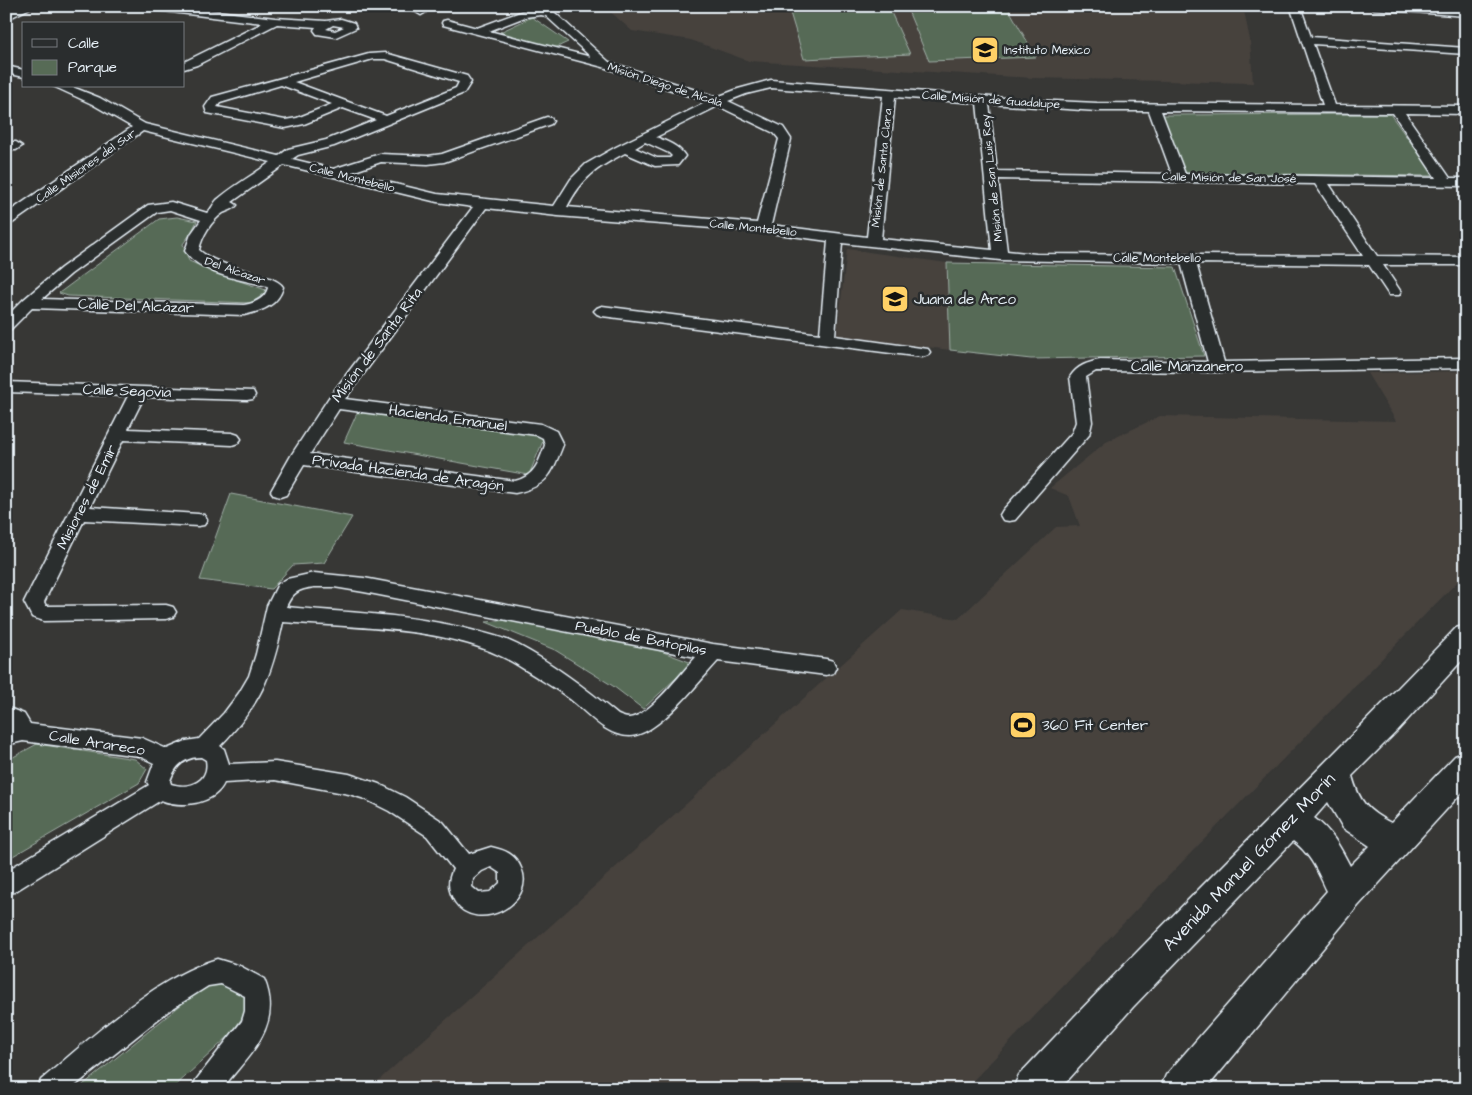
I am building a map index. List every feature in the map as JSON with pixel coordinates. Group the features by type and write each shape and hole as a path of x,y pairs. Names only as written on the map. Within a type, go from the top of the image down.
{"main road":[{"name":"Avenida Manuel Gómez Morín","path":"1033,1089 1120,994 1291,821 1334,772 1387,721 1466,636"},
{"path":"1180,1089 1346,895 1466,766"},
{"path":"1334,772 1340,797 1358,821 1366,828 1397,842"},
{"path":"1291,821 1315,838 1326,852 1346,895"}],"street":[{"path":"6,17 29,6"},
{"path":"146,6 275,21 326,24"},
{"path":"410,6 421,12"},
{"path":"1295,6 1330,108"},
{"path":"1374,6 1466,13"},
{"path":"180,20 197,12"},
{"path":"478,32 527,13 550,14 607,65"},
{"path":"6,17 21,22"},
{"path":"188,64 275,21"},
{"name":"Misión Diego de Alcalá","path":"447,22 478,32 607,65 720,102 780,130 784,136 763,228"},
{"path":"1306,40 1466,51"},
{"path":"299,165 330,142 460,90 466,82 463,78 379,55 216,100 211,110 285,124 300,121 343,104"},
{"path":"6,69 22,73"},
{"path":"283,82 387,120"},
{"name":"Calle Misión de Guadalupe","path":"558,212 568,192 584,172 625,148 720,102 753,87 771,84 983,101 1154,108 1466,110"},
{"name":"Calle Montebello","path":"64,88 96,102 141,128 437,198 482,204 558,212 763,228 874,243 1000,256 1036,258 1466,261"},
{"name":"Misión de Santa Clara","path":"874,243 889,93"},
{"name":"Misión de San Luis Rey","path":"983,101 1000,256"},
{"path":"1154,108 1180,177"},
{"path":"1396,109 1446,182"},
{"path":"334,173 380,158 428,160 444,158 547,121"},
{"name":"Calle Misiones del Sur","path":"6,221 141,128"},
{"path":"625,148 655,162 673,162 679,156 674,150 646,138"},
{"name":"Del Alcazar","path":"244,310 265,303 273,296 276,287 272,283 214,266 197,257 192,251 195,239 215,214 242,196 244,188 279,161 300,149 330,142"},
{"name":"Calle Misión de San José","path":"991,175 1466,182"},
{"path":"1319,179 1394,292"},
{"name":"Misión de Santa Rita","path":"280,491 298,458 334,402 482,204"},
{"path":"6,326 28,303 66,270 147,211 159,206 171,206 215,214"},
{"path":"827,340 834,237"},
{"path":"1186,258 1217,368"},
{"name":"Calle Del Alcázar","path":"28,303 244,310"},
{"path":"602,311 922,352"},
{"name":"Calle Manzanero","path":"1009,515 1080,436 1084,422 1078,377 1088,367 1100,365 1217,368 1466,363"},
{"path":"6,404 11,388"},
{"name":"Calle Segovia","path":"11,388 247,395"},
{"name":"Misiones de Emir","path":"138,392 119,434 34,602 35,607 44,614 166,612"},
{"name":"Hacienda Emanuel","path":"334,402 541,430 550,435 554,445"},
{"path":"119,434 232,439"},
{"name":"Privada Hacienda de Aragón","path":"298,458 515,487 530,484 542,476 554,445"},
{"path":"79,513 198,520"},
{"name":"Pueblo de Batopilas","path":"312,579 364,584 713,652 654,716 632,727 621,726 610,721 577,693 510,650 485,641 448,631 310,615 275,614 285,589 312,579"},
{"path":"448,631 463,603"},
{"path":"204,748 236,716 252,691 263,664 275,614"},
{"path":"713,652 826,667"},
{"name":"Calle Arareco","path":"6,716 16,720 15,734 142,747 169,760"},
{"path":"204,748 216,755 219,767 213,782 195,794 175,796 167,794 162,788 160,775 169,760 186,750 204,748"},
{"path":"217,774 275,771 341,783 371,791 397,804 435,829 466,868"},
{"path":"6,884 162,788"},
{"path":"50,1089 157,1004 202,974 220,971 255,988 258,997 258,1011 253,1028 205,1089"}],"shaded area":[{"name":"Instituto Mexico","path":"604,6 1243,6 1250,40 1253,83 1034,78 749,61 691,40 632,31"},
{"name":"Juana de Arco","path":"847,249 947,263 950,350 837,335"},
{"path":"1466,371 1466,573 1183,861 965,1089 369,1089 902,610 958,619 1056,527 1080,526 1069,496 1050,488 1106,442 1160,416 1396,421 1367,373"}],"green space":[{"path":"788,6 888,6 910,54 804,59"},
{"path":"906,6 1007,6 1036,57 929,61"},
{"path":"532,17 568,42 555,48 500,32"},
{"path":"1390,114 1435,176 1185,173 1161,115"},
{"path":"177,217 197,221 183,244 189,261 222,275 269,291 251,303 68,296 59,293 159,219"},
{"path":"947,263 1175,267 1204,356 1031,359 950,350"},
{"path":"358,411 545,436 529,475 344,442"},
{"path":"231,494 352,517 324,563 293,565 271,589 200,580"},
{"path":"518,619 650,647 692,663 643,709 613,686 555,650 486,622"},
{"path":"37,744 135,759 147,769 139,783 6,860 6,761"},
{"path":"210,981 247,989 250,1007 230,1035 172,1089 78,1089"}],"place":[{"name":"Instituto Mexico","path":"985,50"},
{"name":"Juana de Arco","path":"895,299"},
{"name":"360 Fit Center","path":"1023,725"}]}
